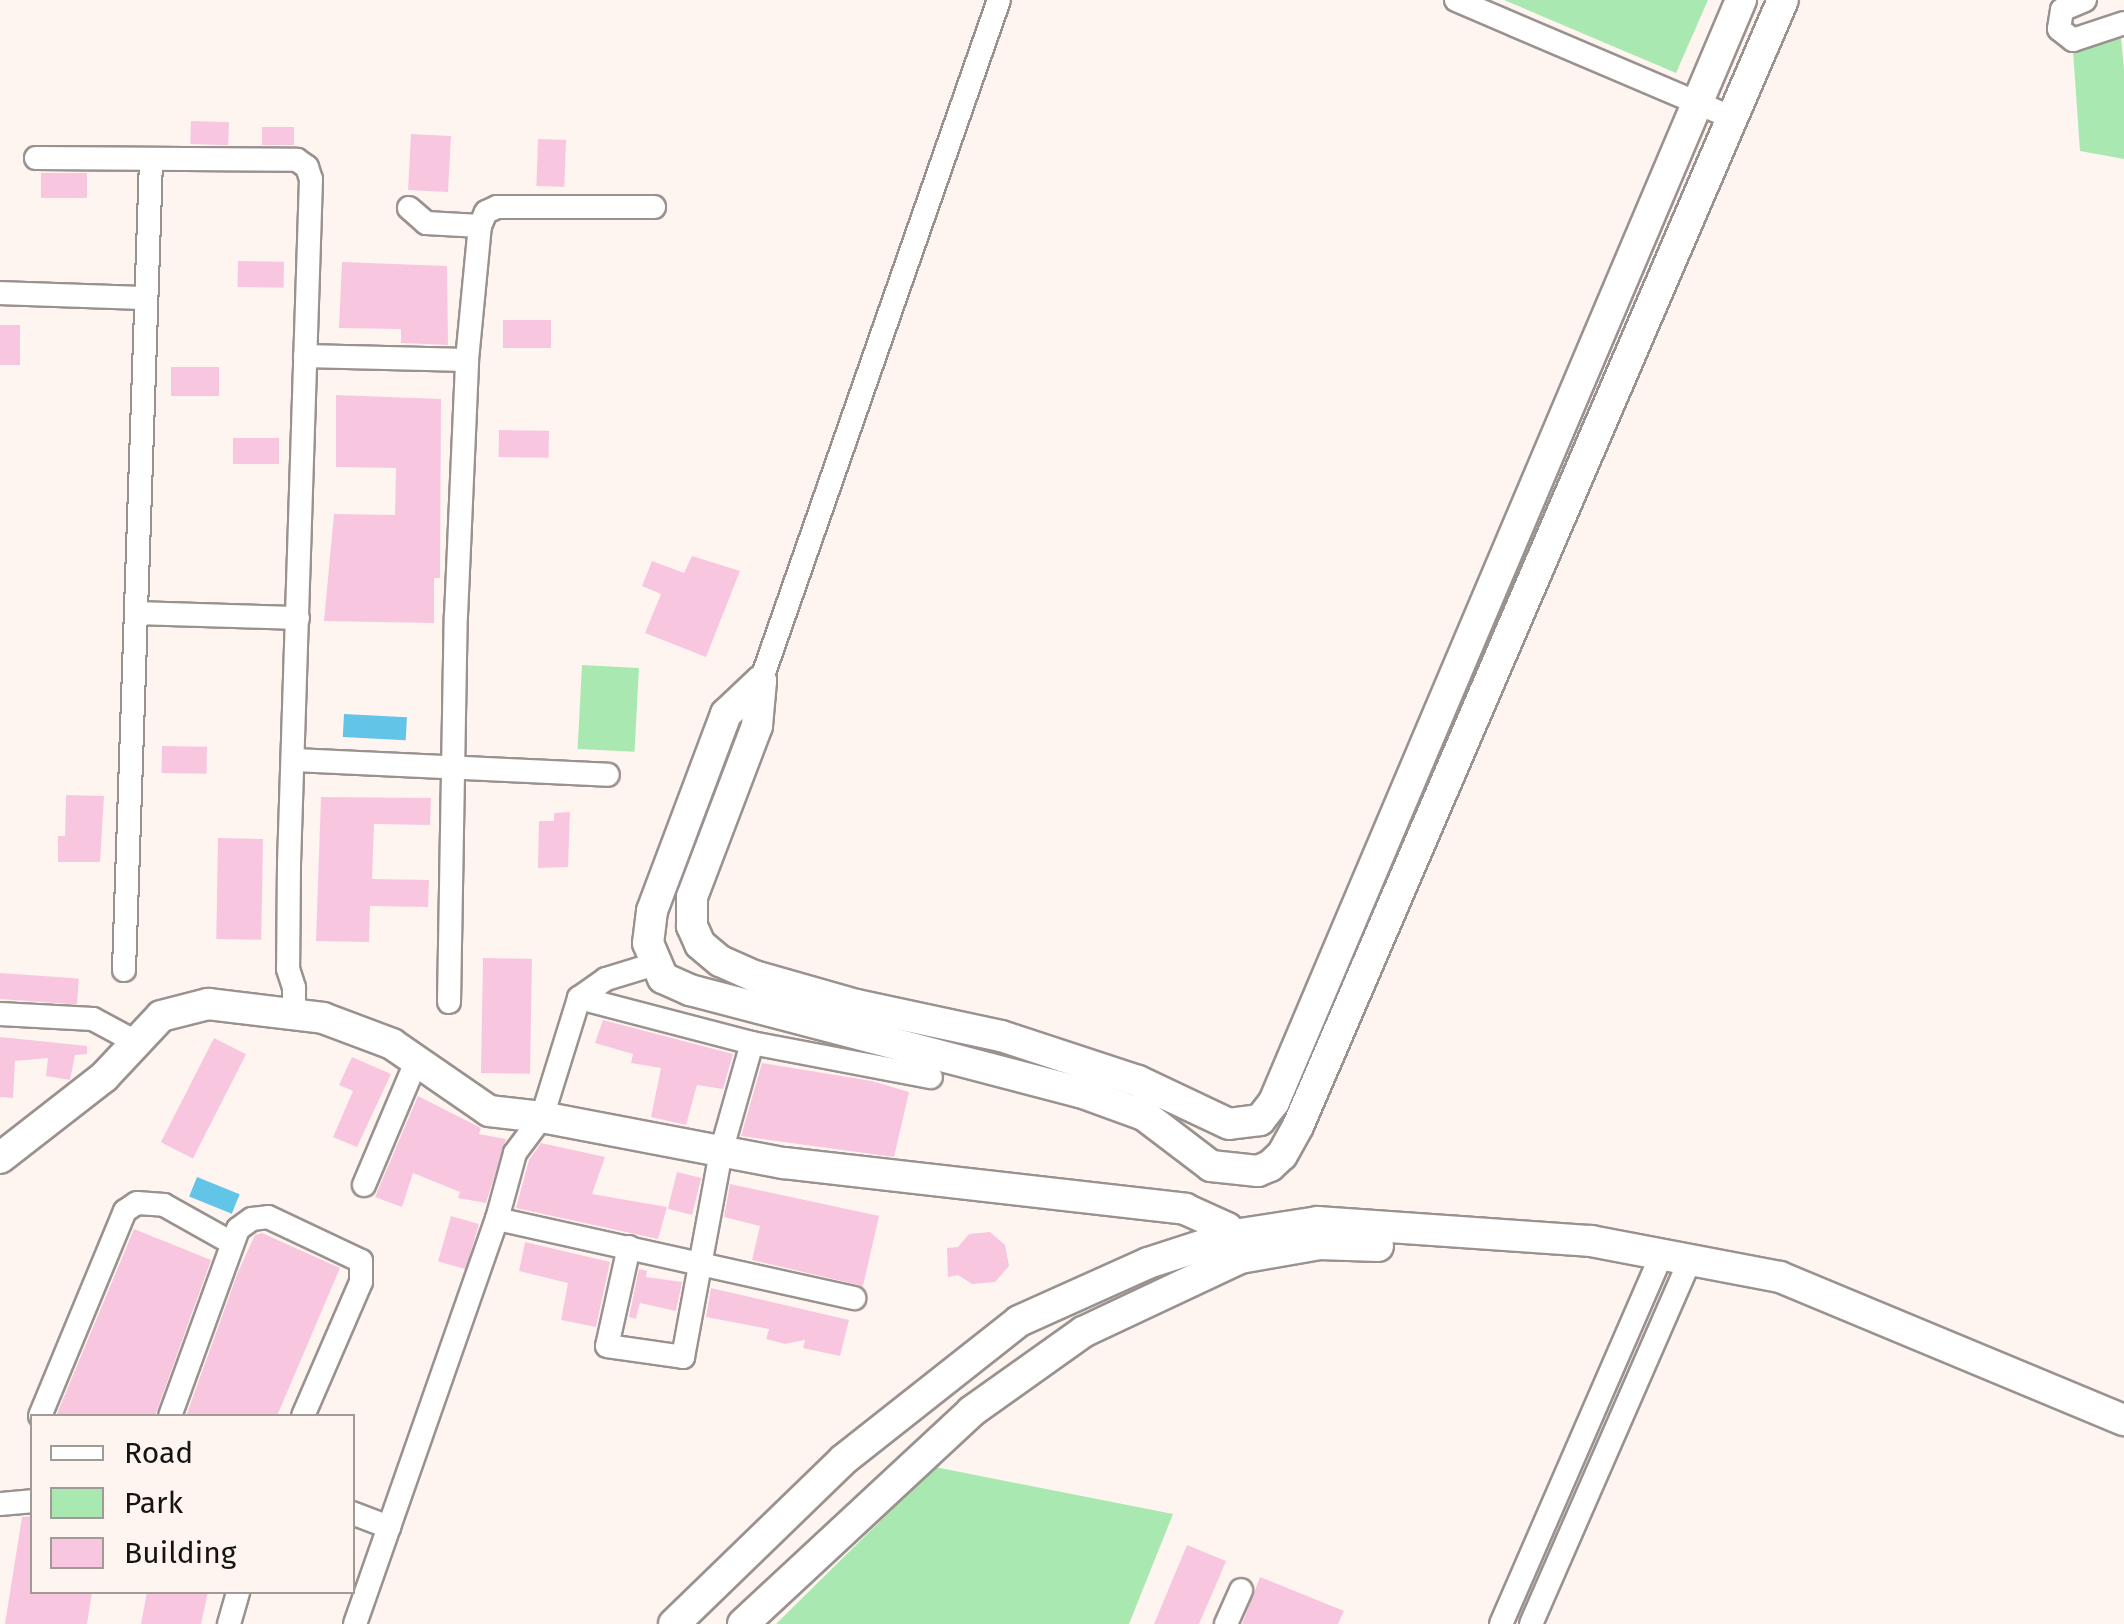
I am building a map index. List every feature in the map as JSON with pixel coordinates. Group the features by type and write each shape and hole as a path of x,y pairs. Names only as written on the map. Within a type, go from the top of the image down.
{"street":[{"path":"999,0 761,681 757,726 692,897 692,926 700,944 720,961 754,976 1001,1036 1138,1080 1229,1124 1260,1120 1274,1102 1741,0"},
{"path":"1456,0 1732,118"},
{"path":"761,681 726,714 652,911 648,943 662,978 690,990 1080,1092 1144,1114 1212,1166 1258,1171 1270,1166 1282,1155 1298,1126 1783,0"},
{"path":"2078,2 2062,10 2059,29 2073,40 2124,23"},
{"path":"36,158 150,162 161,157 297,160 307,167 311,179 288,969 294,988 287,1012"},
{"path":"124,970 150,162"},
{"path":"448,1002 456,768 456,616 467,360 480,226 486,212 497,207 654,207"},
{"path":"410,208 426,223 480,226"},
{"path":"0,293 146,298"},
{"path":"305,356 467,360"},
{"path":"138,613 298,618"},
{"path":"295,760 608,775"},
{"path":"355,1624 497,1219 516,1153 542,1116 579,998 606,980 654,964"},
{"path":"579,998 752,1043 932,1077"},
{"path":"0,1158 104,1077 160,1016 208,1004 322,1018 392,1044 474,1105 489,1111 542,1116 721,1152 1185,1210 1237,1246"},
{"path":"0,1014 93,1019 134,1041"},
{"path":"629,1247 607,1346 683,1358 721,1152 752,1043"},
{"path":"364,1185 416,1062"},
{"path":"1185,1210 1185,1196 1212,1166 1229,1124"},
{"path":"41,1414 124,1211 137,1203 164,1205 232,1244"},
{"path":"171,1414 238,1229 252,1220 268,1217 360,1261 361,1282 304,1414"},
{"path":"497,1219 854,1298"},
{"path":"674,1624 842,1460 1018,1322 1148,1263 1237,1246 1319,1244 1540,1252 1674,1261 1780,1277 2124,1420"},
{"path":"743,1624 972,1410 1082,1332 1237,1246"},
{"path":"1674,1261 1776,1292 1976,1373 2124,1439"},
{"path":"1674,1261 1540,1621 1506,1614 1674,1261"},
{"path":"0,1504 30,1502"},
{"path":"355,1514 389,1527"},
{"path":"1226,1624 1241,1590"},
{"path":"230,1624 238,1594"}],"green space":[{"path":"1504,0 1708,0 1676,73"},
{"path":"2121,38 2124,159 2080,151 2073,51"},
{"path":"582,665 639,668 635,752 578,749"},
{"path":"935,1467 1173,1514 1129,1624 776,1624"}],"water":[{"path":"344,714 407,717 406,740 343,737"},
{"path":"197,1177 240,1194 232,1214 189,1196"}],"building":[{"path":"191,121 229,122 228,145 190,144"},
{"path":"262,127 294,127 294,145 262,145"},
{"path":"411,134 451,136 448,192 408,190"},
{"path":"538,139 566,140 564,187 536,186"},
{"path":"41,173 87,173 87,198 41,198"},
{"path":"238,261 284,262 284,288 238,287"},
{"path":"342,262 447,266 448,345 401,343 401,329 339,328"},
{"path":"503,320 551,320 551,348 503,348"},
{"path":"0,325 20,325 20,365 0,365"},
{"path":"171,367 219,367 219,396 171,396"},
{"path":"336,395 441,399 440,578 434,578 434,623 324,621 334,514 395,515 396,468 336,467"},
{"path":"499,430 549,431 549,458 499,457"},
{"path":"233,438 279,438 279,464 233,464"},
{"path":"692,556 740,571 706,657 645,633 661,594 642,586 652,561 684,573"},
{"path":"162,746 207,747 207,774 162,773"},
{"path":"66,795 104,796 100,862 58,862 58,836 65,836"},
{"path":"321,797 431,798 430,825 374,824 372,879 429,880 428,907 370,906 369,942 316,941"},
{"path":"570,812 568,867 538,868 539,821 554,821 554,813"},
{"path":"218,838 263,839 261,940 216,939"},
{"path":"483,958 532,959 530,1074 481,1073"},
{"path":"0,973 79,979 77,1004 0,999"},
{"path":"603,1020 733,1054 723,1089 697,1085 686,1125 651,1117 661,1068 631,1063 633,1054 595,1043"},
{"path":"0,1037 87,1046 87,1054 75,1055 70,1080 46,1076 48,1058 15,1061 13,1098 0,1097"},
{"path":"214,1038 246,1054 193,1159 161,1142"},
{"path":"352,1057 391,1074 357,1147 333,1137 353,1091 339,1085"},
{"path":"762,1063 872,1081 909,1092 894,1157 741,1136"},
{"path":"418,1096 481,1128 479,1134 506,1139 486,1203 458,1198 460,1192 413,1173 402,1207 375,1197"},
{"path":"541,1143 605,1157 592,1194 667,1207 658,1239 516,1208 529,1160"},
{"path":"677,1172 701,1178 692,1215 668,1209"},
{"path":"730,1184 879,1216 863,1286 752,1260 760,1226 724,1217"},
{"path":"451,1216 479,1224 466,1269 438,1261"},
{"path":"134,1229 211,1260 156,1414 57,1414"},
{"path":"990,1232 1005,1245 1009,1266 995,1282 972,1284 958,1275 948,1277 947,1248 958,1247 969,1234"},
{"path":"262,1233 340,1268 278,1414 187,1414 238,1272 255,1235"},
{"path":"525,1242 610,1262 596,1327 561,1320 568,1283 519,1271"},
{"path":"639,1269 647,1271 646,1277 682,1282 676,1311 640,1303 636,1319 629,1317"},
{"path":"711,1288 849,1320 840,1356 803,1348 805,1340 785,1344 766,1339 769,1329 706,1317"},
{"path":"30,1516 30,1594 92,1594 87,1624 5,1624 22,1517"},
{"path":"1187,1545 1226,1561 1199,1624 1154,1624"},
{"path":"1260,1577 1344,1611 1338,1624 1242,1624"},
{"path":"147,1594 208,1594 201,1624 141,1624"}]}
